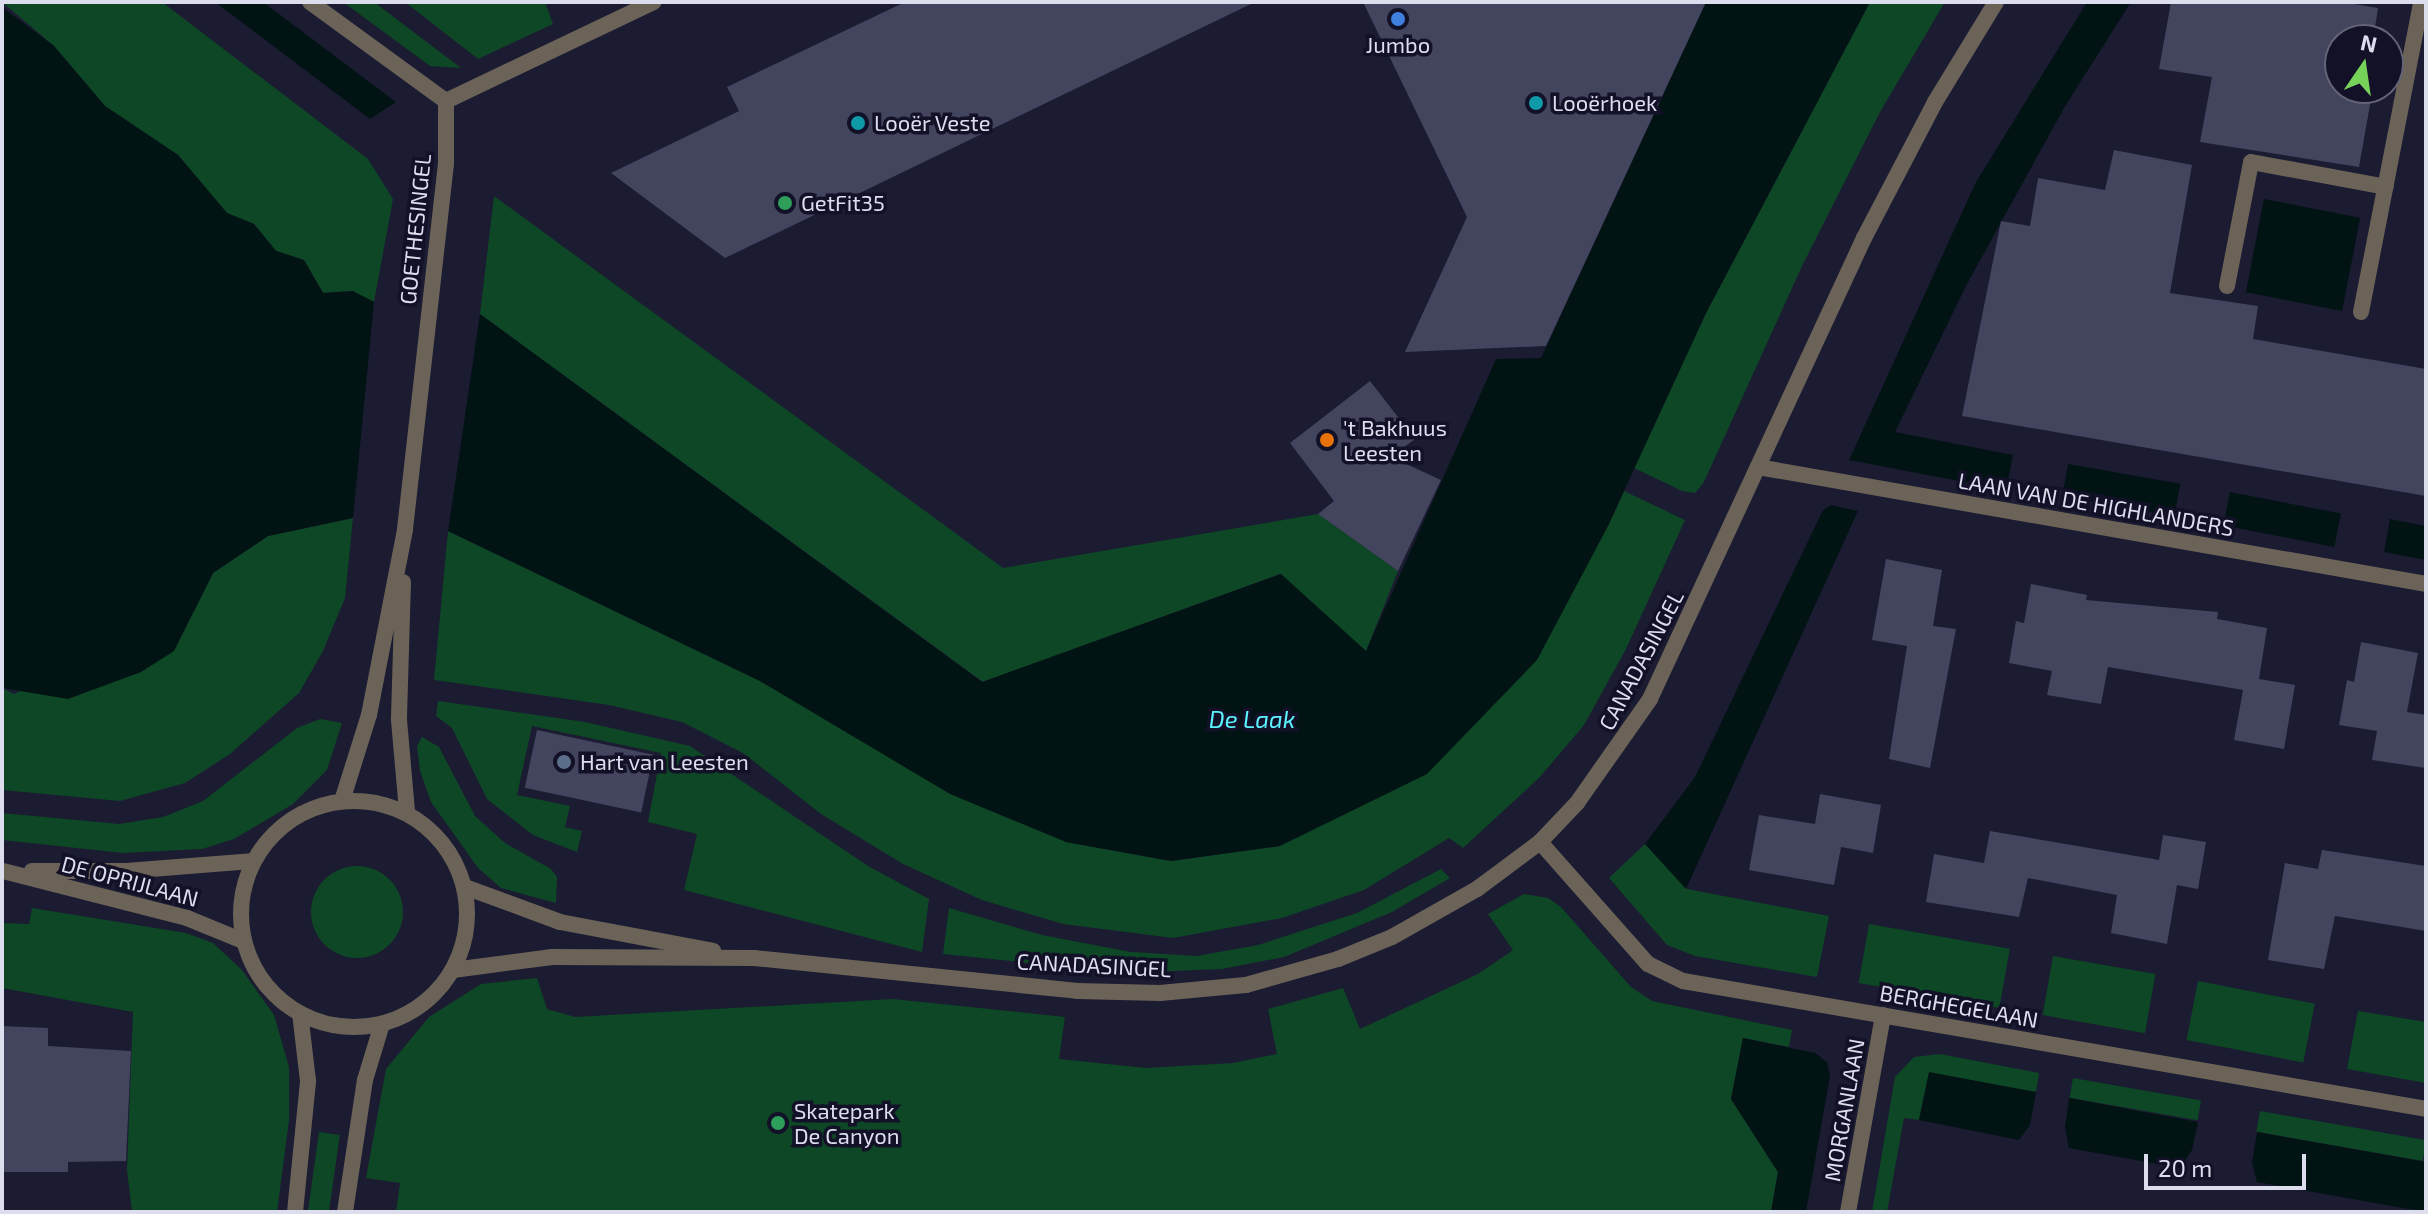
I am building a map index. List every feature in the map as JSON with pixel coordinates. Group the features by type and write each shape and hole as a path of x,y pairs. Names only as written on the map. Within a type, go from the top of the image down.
{"street":[{"path":"310,2 446,101 654,2"},
{"name":"CANADASINGEL","path":"465,887 560,922 754,958 1077,991 1160,993 1246,985 1392,937 1477,889 1540,842 1598,778 1650,699 1864,238 1996,2"},
{"path":"2361,312 2421,2"},
{"name":"GOETHESINGEL","path":"342,801 369,715 405,529 446,164 446,101"},
{"path":"2227,286 2251,162 2386,187"},
{"name":"LAAN VAN DE HIGHLANDERS","path":"1758,467 2426,584"},
{"name":"GOETHESINGEL","path":"405,529 399,720 407,812"},
{"path":"342,801 373,802 407,812 451,853 465,887 468,915 453,970 429,1000 382,1024 336,1026 300,1013 273,994 252,965 243,941 241,895 252,861 274,833 303,811 342,801"},
{"name":"BERGHEGELAAN","path":"1540,842 1648,964 1665,975 2426,1109"},
{"name":"DE OPRIJLAAN","path":"2,870 126,871 252,861"},
{"name":"DE OPRIJLAAN","path":"2,870 187,918 243,941"},
{"name":"CANADASINGEL","path":"453,970 552,957 754,958"},
{"path":"295,1212 308,1081 300,1013"},
{"name":"MORGANLAAN","path":"1848,1212 1883,1015"},
{"path":"345,1212 365,1080 382,1024"}],"green space":[{"path":"2,2 162,2 368,159 393,199 374,302 352,291 323,293 304,260 276,251 254,224 227,213 178,155 105,106 54,46"},
{"path":"343,2 374,2 461,68 430,66"},
{"path":"405,2 545,2 553,24 478,59"},
{"path":"1870,2 1945,2 1880,112 1802,266 1704,482 1695,493 1682,491 1634,468 1706,313"},
{"path":"494,196 1003,568 1318,514 1398,571 1366,651 1280,574 983,682 480,314"},
{"path":"1624,491 1685,520 1626,649 1584,725 1539,778 1463,848 1449,838 1364,890 1282,918 1173,938 1063,924 982,900 903,864 821,814 743,753 682,722 609,705 434,680 448,531 760,681 1066,842 1171,861 1280,846 1608,526"},
{"path":"353,518 345,598 323,651 299,693 230,754 185,783 120,801 2,790 2,688 14,694 194,611 213,573 268,536"},
{"path":"438,701 585,722 690,746 868,866 929,899 922,952 684,890 697,834 648,822 661,753 532,726 517,795 570,806 565,827 582,831 577,852 533,835 487,799 452,728 436,716"},
{"path":"320,719 342,723 327,770 293,804 234,839 202,849 123,853 2,840 2,813 119,824 163,817 203,801 297,728"},
{"path":"422,737 439,747 475,816 505,843 551,869 557,877 556,903 501,888 478,868 431,802 420,771 417,746"},
{"path":"1645,844 1687,889 1829,916 1817,977 1695,956 1667,945 1609,878"},
{"path":"357,866 374,870 389,880 399,895 403,912 399,929 389,944 374,954 357,958 340,954 325,944 315,929 311,912 315,895 325,880 340,870"},
{"path":"1441,869 1450,878 1392,912 1284,957 1222,969 1124,973 943,954 949,908 1042,935 1131,952 1197,956 1258,945 1357,913"},
{"path":"1524,894 1548,898 1561,907 1631,987 1652,1001 1792,1030 1789,1047 1743,1038 1731,1099 1778,1172 1771,1212 396,1212 400,1183 366,1178 386,1069 429,1017 481,984 537,978 547,1009 575,1017 893,999 1065,1017 1059,1059 1146,1068 1233,1063 1277,1054 1268,1009 1343,988 1360,1029 1478,974 1513,950 1488,914"},
{"path":"32,908 186,933 213,943 242,970 274,1015 289,1067 289,1120 277,1212 132,1212 127,1170 133,1012 2,988 2,923 29,924"},
{"path":"1869,924 2010,949 1999,1008 1859,983"},
{"path":"2053,956 2155,974 2145,1033 2043,1015"},
{"path":"2198,981 2315,1004 2303,1063 2187,1040"},
{"path":"2358,1011 2426,1022 2426,1083 2347,1069"},
{"path":"1940,1054 2039,1073 2036,1092 1929,1073 1919,1120 1904,1118 1887,1212 1872,1212 1895,1077 1914,1057"},
{"path":"2073,1078 2201,1101 2198,1120 2070,1098"},
{"path":"2260,1111 2426,1140 2423,1161 2256,1132"},
{"path":"319,1132 340,1135 329,1212 308,1212"}],"water":[{"path":"215,2 263,2 396,102 370,119"},
{"name":"De Laak","path":"1706,2 1870,2 1706,313 1608,526 1537,660 1427,774 1280,846 1171,861 1066,842 950,794 760,681 448,531 480,314 982,682 1281,574 1366,651 1496,359 1541,358"},
{"path":"2087,2 2131,2 2064,108 1967,284 1895,432 2013,455 2006,490 1849,460 1976,182"},
{"path":"2,7 54,46 105,106 178,155 227,213 254,224 276,251 304,260 323,293 353,291 374,302 353,518 268,536 213,573 174,651 141,672 68,699 2,688"},
{"path":"2264,199 2360,218 2342,311 2246,292"},
{"path":"2068,464 2180,484 2175,516 2062,496"},
{"path":"2230,492 2341,514 2334,547 2224,525"},
{"path":"1831,505 1858,511 1686,889 1645,844 1695,777 1823,510"},
{"path":"2390,519 2426,526 2426,560 2384,552"},
{"path":"1743,1038 1815,1053 1827,1062 1830,1076 1806,1212 1771,1212 1778,1172 1731,1099"},
{"path":"1929,1072 2036,1092 2030,1125 2019,1140 1919,1120"},
{"path":"2069,1098 2198,1122 2192,1150 2180,1168 2069,1148 2065,1128"},
{"path":"2257,1132 2426,1162 2426,1212 2257,1182 2252,1163"}],"building":[{"name":"Looër Veste","path":"905,2 1255,2 725,258 611,173 739,111 727,87"},
{"name":"Looërhoek","path":"1363,2 1706,2 1546,346 1405,352 1467,217"},
{"path":"2171,2 2342,2 2378,8 2376,24 2324,24 2324,104 2370,104 2359,167 2200,142 2212,77 2159,69"},
{"path":"2114,150 2192,165 2170,293 2258,306 2253,339 2426,369 2426,496 1962,416 2001,221 2030,226 2038,178 2105,190"},
{"path":"1370,381 1415,439 1391,457 1441,480 1398,571 1318,514 1334,501 1290,443"},
{"path":"1886,559 1942,570 1933,626 1956,629 1930,768 1889,759 1907,646 1872,640"},
{"path":"2031,584 2087,595 2086,600 2218,612 2217,619 2267,628 2259,679 2295,685 2284,749 2234,740 2243,690 2108,667 2101,704 2047,695 2052,671 2009,663 2016,621 2024,623"},
{"path":"2361,642 2418,653 2407,712 2426,715 2426,768 2372,760 2377,731 2339,725 2347,680 2354,682"},
{"path":"537,730 653,755 641,812 525,788"},
{"path":"1820,794 1881,805 1873,853 1841,847 1834,885 1749,870 1759,815 1815,824"},
{"path":"1990,831 2159,860 2163,835 2206,842 2198,889 2177,885 2167,944 2111,933 2117,895 2028,878 2019,917 1926,902 1934,854 1984,863"},
{"path":"2322,850 2426,866 2426,931 2335,916 2324,969 2268,960 2285,863 2318,869"},
{"path":"2,1026 48,1028 48,1046 131,1051 126,1161 68,1162 68,1172 2,1172"}],"place":[{"name":"Jumbo","path":"1398,19"},
{"name":"Looërhoek","path":"1536,103"},
{"name":"Looër Veste","path":"858,123"},
{"name":"GetFit35","path":"785,203"},
{"name":"'t Bakhuus Leesten","path":"1327,440"},
{"name":"Hart van Leesten","path":"564,762"},
{"name":"Skatepark De Canyon","path":"778,1123"}]}
